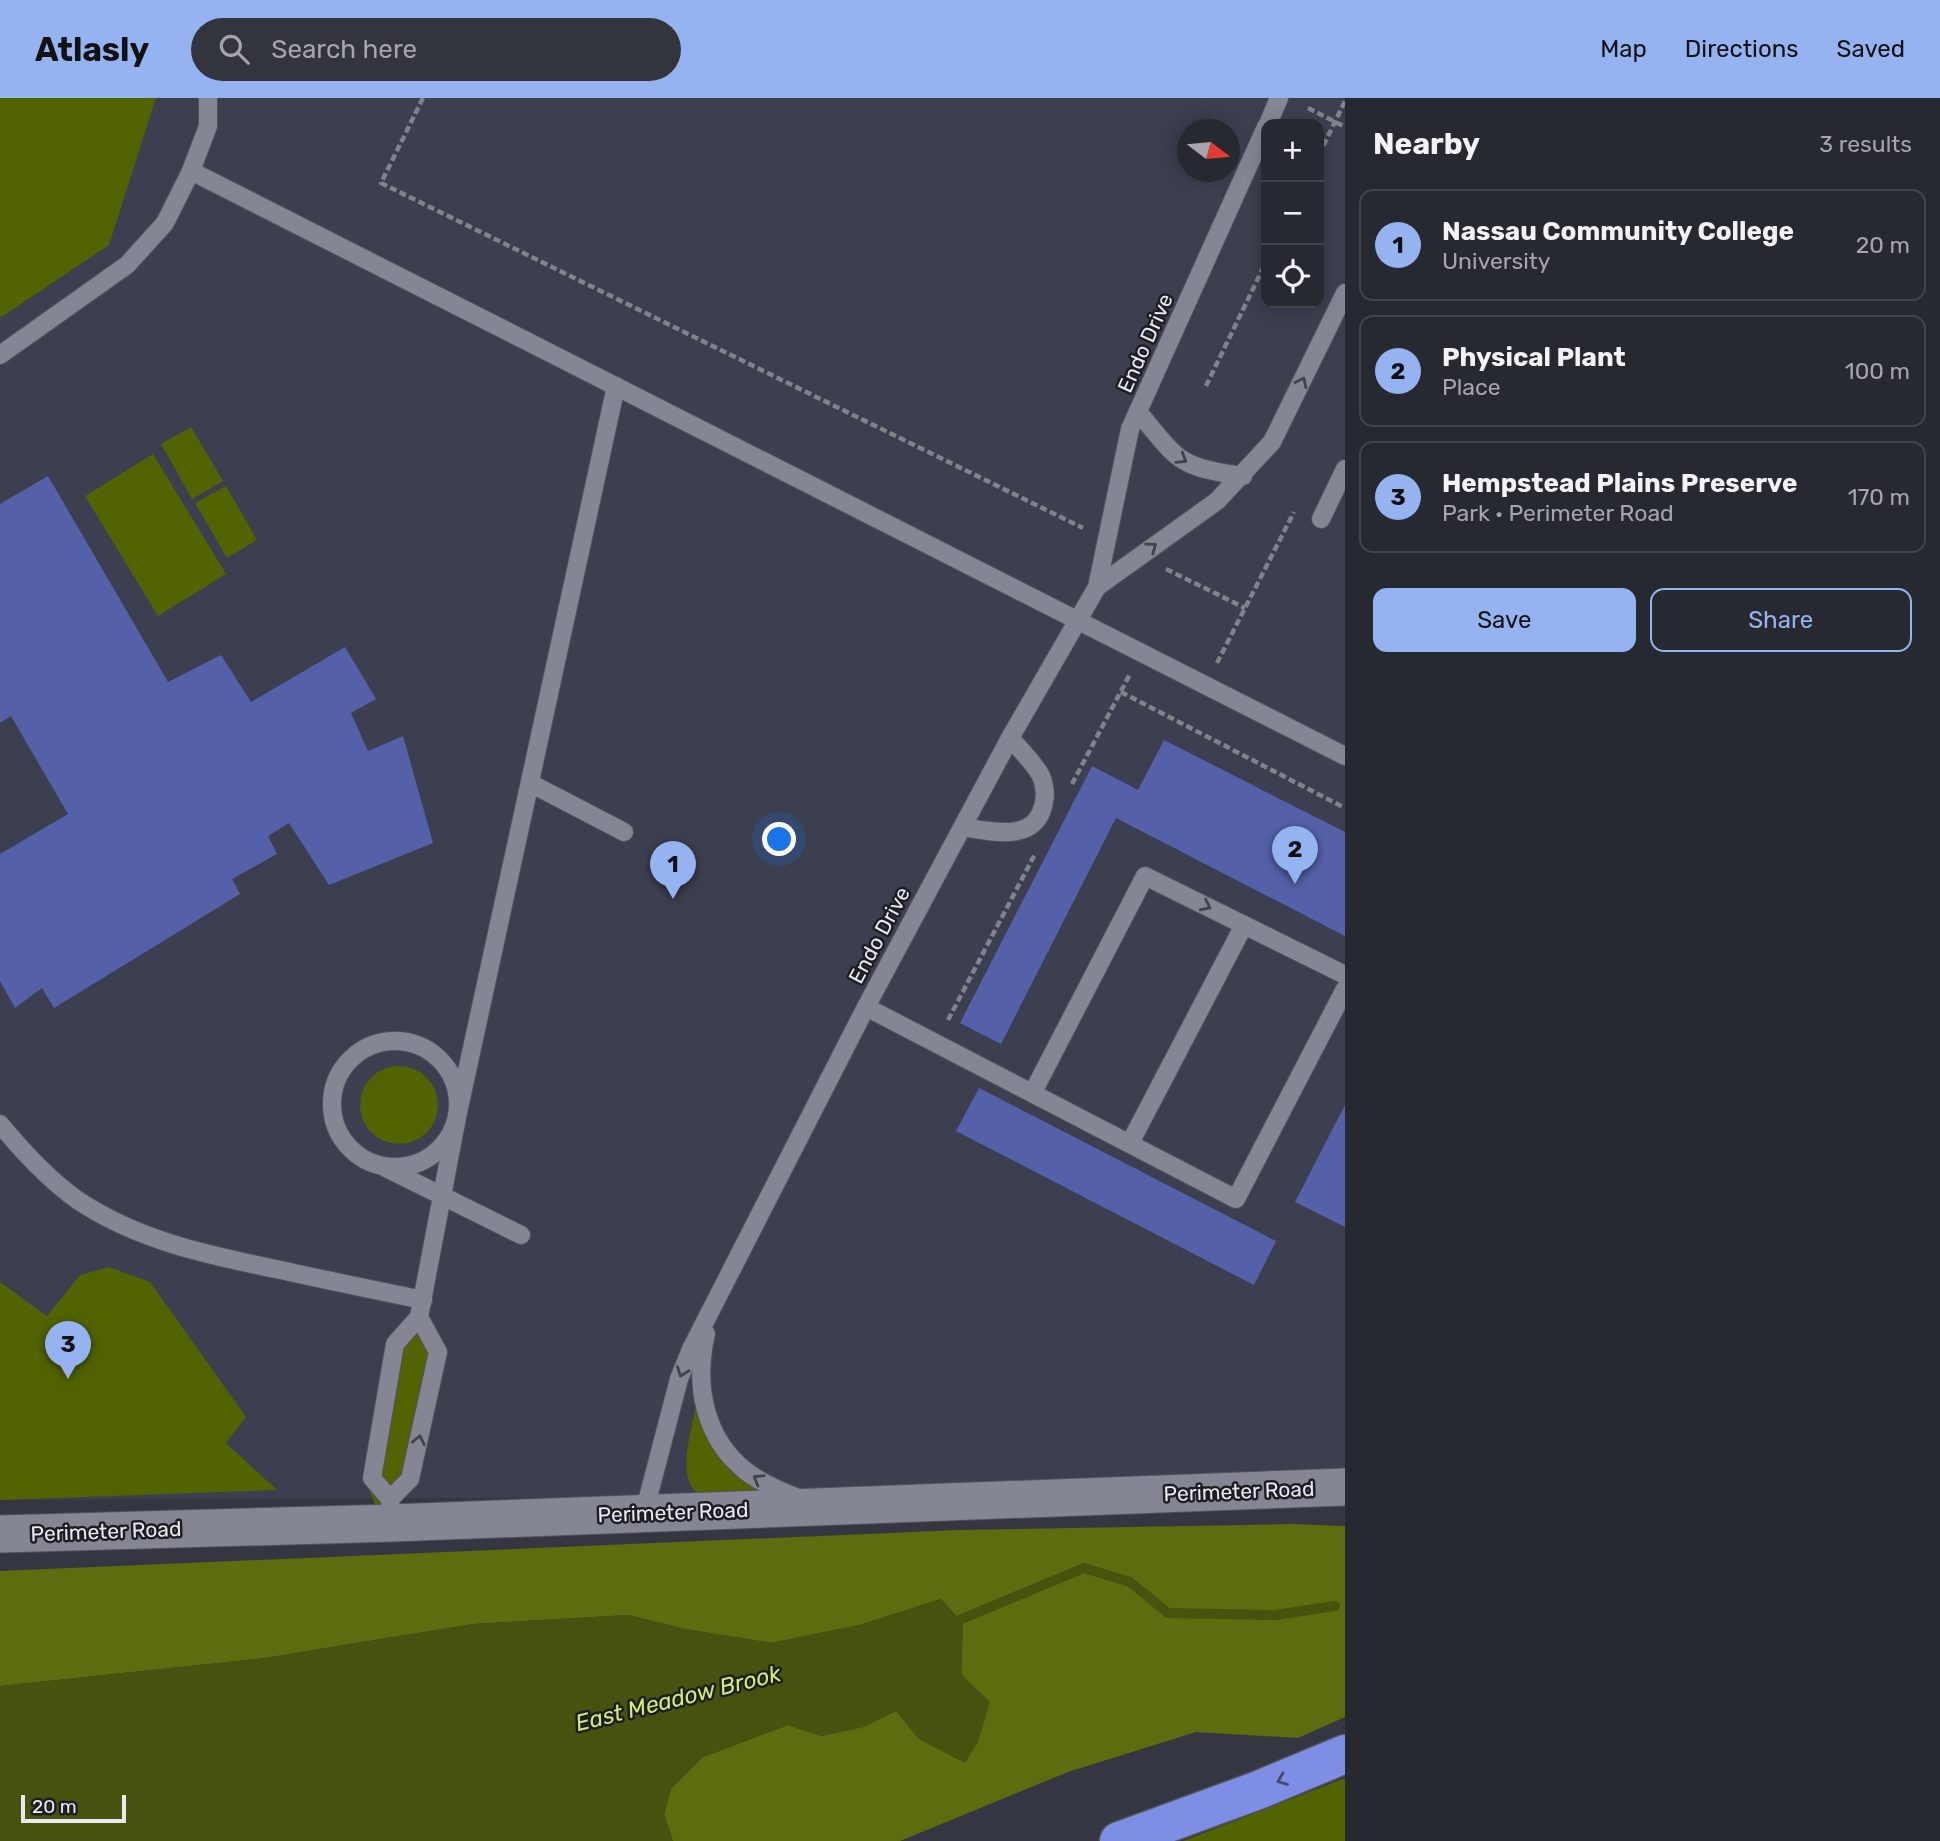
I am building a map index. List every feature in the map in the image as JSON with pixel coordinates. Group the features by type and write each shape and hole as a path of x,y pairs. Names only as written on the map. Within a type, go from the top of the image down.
{"highway":[{"path":"1119,1841 1345,1754"}],"street":[{"name":"Perimeter Road","path":"0,1534 391,1511 644,1513 1345,1487"}],"lane":[{"path":"0,355 127,265 165,223 191,171 208,126 208,98"},
{"name":"Endo Drive","path":"1270,119 1279,98"},
{"name":"Endo Drive","path":"644,1513 679,1379 712,1310 866,1007 1010,738 1097,587 1130,429 1261,139"},
{"path":"191,171 1078,619 1345,757"},
{"name":"Endo Drive","path":"1097,587 1217,501 1272,442 1345,293"},
{"path":"421,1309 438,1352 410,1479 391,1511 372,1478 395,1344 421,1309 457,1116 616,386"},
{"path":"1139,413 1171,452 1184,462 1210,471 1243,475"},
{"path":"1321,519 1345,469"},
{"path":"963,827 998,832 1027,829 1042,814 1046,796 1040,773 1010,738"},
{"path":"530,783 624,832"},
{"path":"1033,1092 1145,876 1345,975"},
{"path":"1130,1143 1244,925"},
{"path":"866,1007 1236,1199 1345,989"},
{"path":"387,1041 409,1042 427,1049 442,1061 453,1078 458,1096 457,1116 450,1136 436,1153 418,1164 386,1168 375,1166 356,1156 342,1140 333,1120 331,1099 337,1077 349,1060 367,1047 387,1041"},
{"path":"0,1125 30,1160 76,1199 150,1238 421,1309"},
{"path":"386,1168 521,1235"},
{"name":"Endo Drive","path":"712,1310 702,1352 700,1385 706,1412 715,1433 728,1455 748,1473 773,1488 820,1507"}],"path":[{"path":"424,98 381,183 1107,540"},
{"path":"1324,145 1345,101"},
{"path":"1308,108 1345,127"},
{"path":"1206,386 1261,272"},
{"path":"1206,685 1297,505 1321,519"},
{"path":"1140,556 1245,608"},
{"path":"1068,792 1141,652"},
{"path":"1121,692 1345,808"},
{"path":"947,1023 1036,852"}],"shaded area":[{"path":"0,98 1345,98 1345,1494 0,1500"},
{"path":"0,98 156,98 109,245 0,318"},
{"path":"191,427 223,481 192,499 161,444"},
{"path":"153,454 226,574 158,616 85,496"},
{"path":"226,486 257,540 227,558 195,503"},
{"path":"391,1066 407,1066 421,1072 432,1083 438,1097 438,1113 432,1127 421,1138 407,1144 391,1144 377,1138 366,1127 360,1113 360,1097 366,1083 377,1072"},
{"path":"109,1267 150,1282 246,1417 226,1443 277,1490 0,1500 0,1282 47,1316 80,1275"},
{"path":"417,1305 438,1352 407,1492 382,1522 366,1482 395,1344"},
{"path":"696,1405 754,1487 760,1491 705,1495 695,1491 689,1482 687,1456"},
{"path":"1293,1524 1345,1526 1345,1717 1298,1738 1196,1732 1068,1772 900,1841 673,1841 664,1814 671,1789 703,1757 788,1725 821,1736 863,1727 896,1711 920,1740 961,1674 963,1624 941,1599 860,1625 771,1643 685,1629 628,1615 473,1624 265,1658 0,1686 0,1571 959,1530"},
{"path":"1345,1778 1345,1841 1183,1841"}],"water":[{"path":"941,1599 963,1625 961,1674 990,1702 978,1742 965,1763 920,1740 896,1711 863,1727 821,1736 788,1725 703,1757 671,1789 664,1814 673,1841 0,1841 0,1686 265,1658 473,1624 628,1615 685,1629 771,1643 860,1625"}],"building":[{"path":"48,476 168,682 221,655 251,702 345,647 376,699 351,713 368,751 403,736 433,843 329,885 289,823 268,836 277,854 232,879 240,894 54,1008 42,988 15,1008 0,981 0,854 68,814 11,716 0,723 0,504"},
{"path":"1164,740 1345,832 1345,936 1116,818 1001,1044 960,1023 1092,766 1138,790"},
{"path":"979,1088 1276,1241 1254,1285 956,1131"},
{"path":"1345,1105 1345,1227 1295,1202"}],"waterway":[{"name":"East Meadow Brook","path":"947,1625 1084,1568 1130,1582 1168,1613 1275,1615 1335,1606"}],"place":[{"name":"Physical Plant","path":"1295,884"},
{"name":"Nassau Community College","path":"673,899"},
{"name":"Hempstead Plains Preserve","path":"68,1379"}]}
